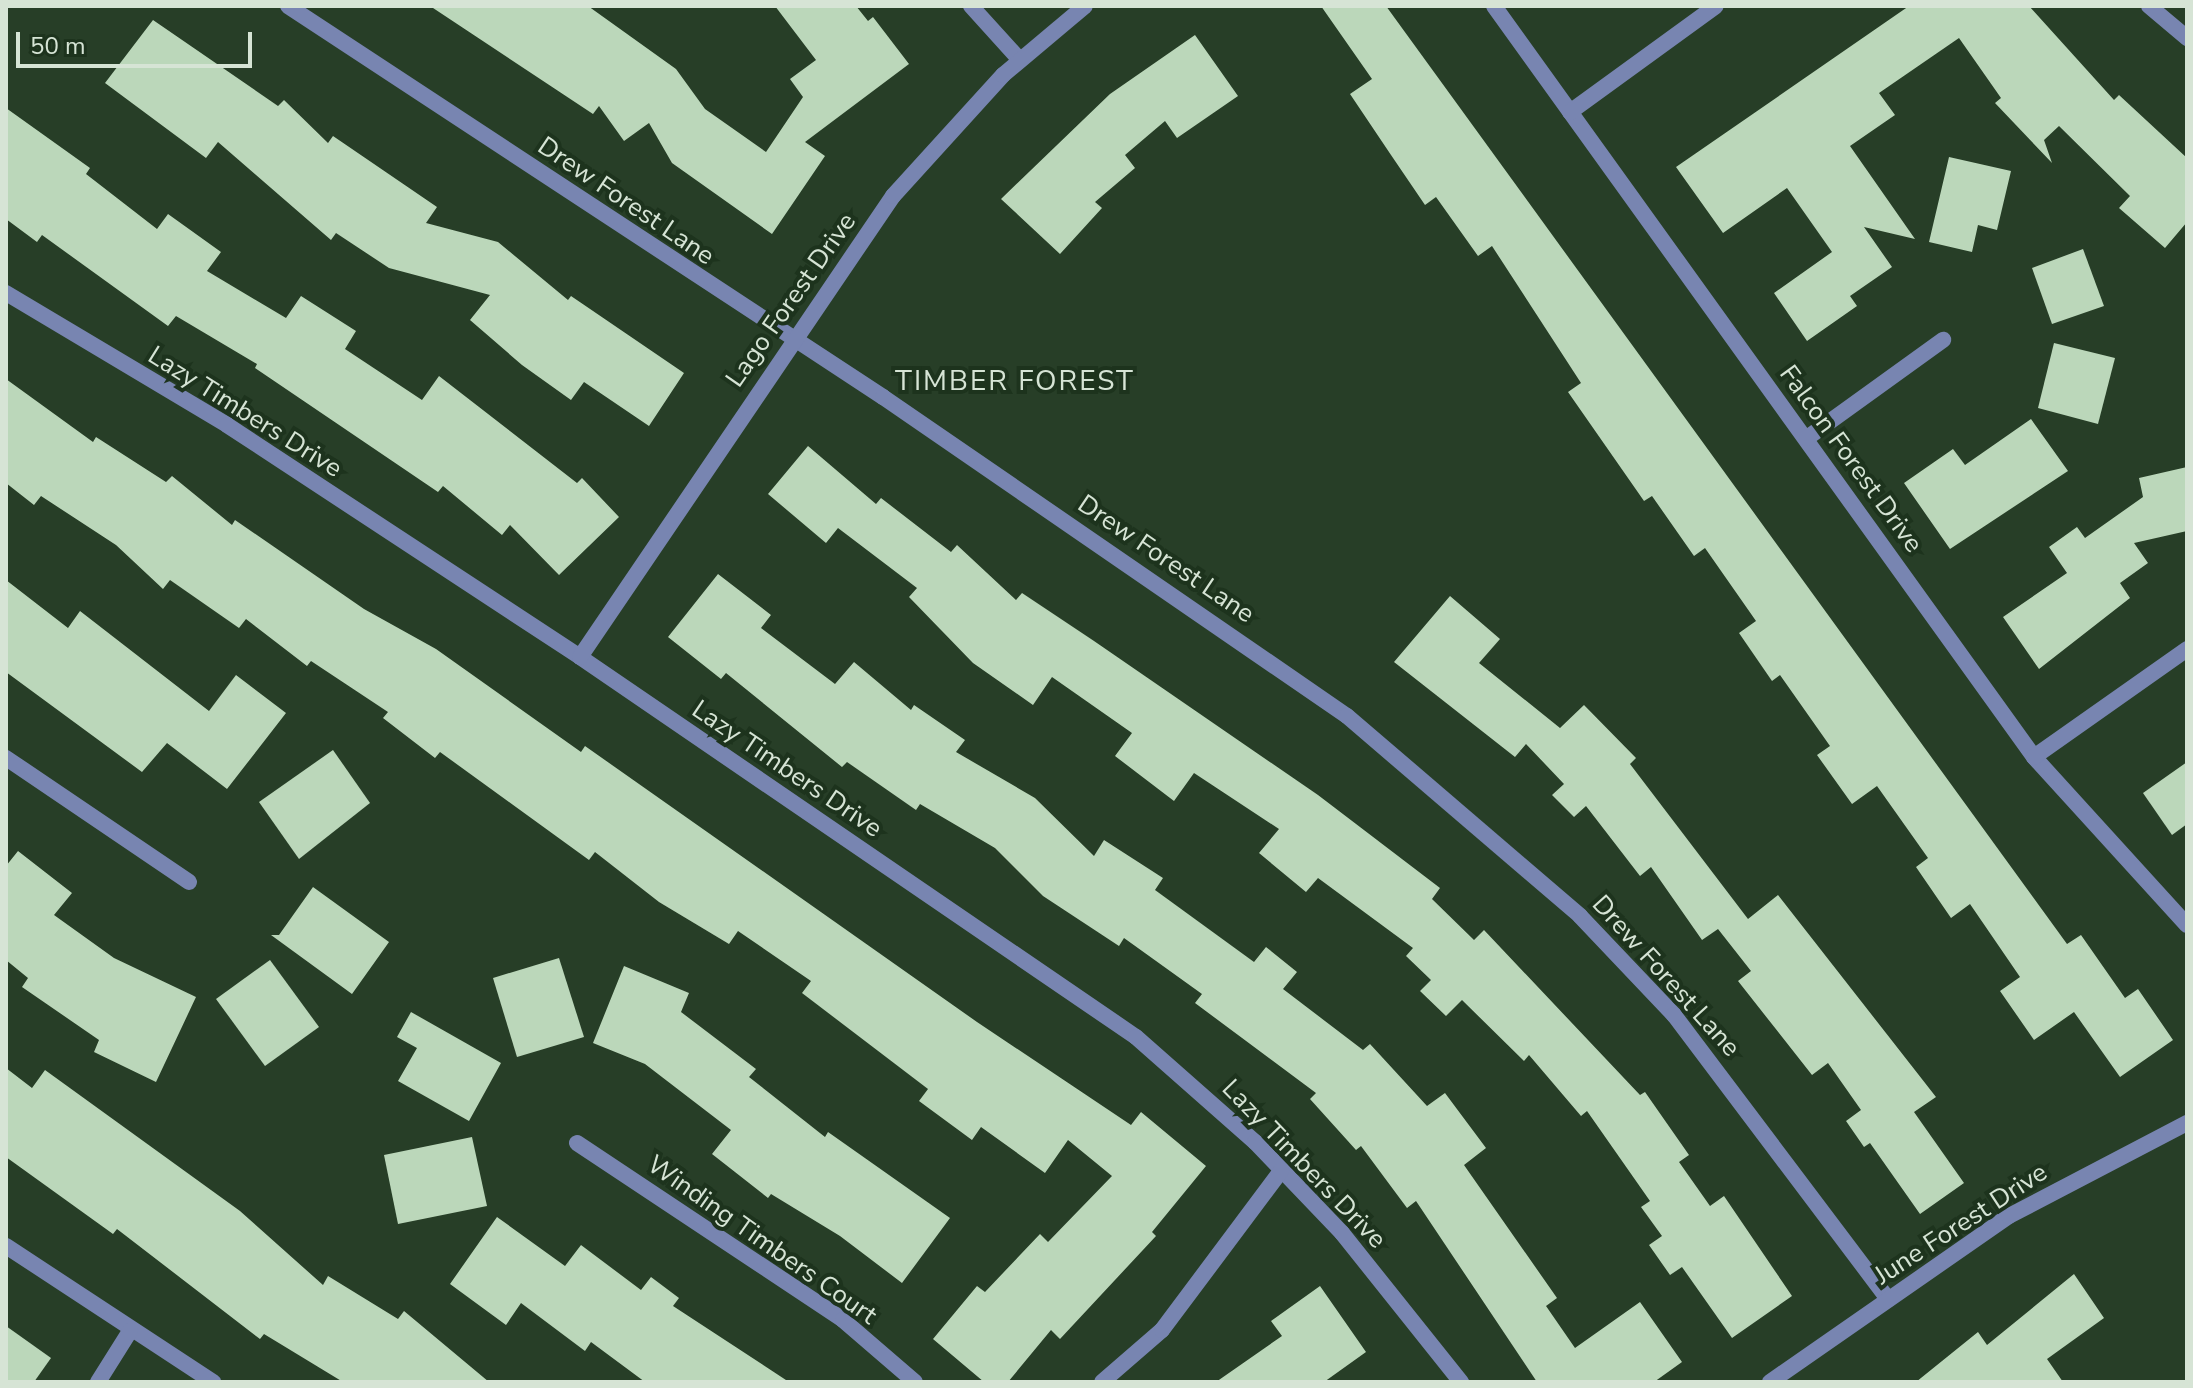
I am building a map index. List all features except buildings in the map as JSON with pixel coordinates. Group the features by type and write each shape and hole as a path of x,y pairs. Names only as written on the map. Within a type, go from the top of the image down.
{"street":[{"name":"Drew Forest Lane","path":"288,6 1212,618 1347,716 1482,828 1580,916 1674,1015 1888,1299"},
{"path":"971,6 1020,60"},
{"name":"Lago Forest Drive","path":"580,657 791,340 893,196 1020,60 1085,6"},
{"name":"Falcon Forest Drive","path":"1494,6 2034,757 2187,925"},
{"path":"1570,112 1716,6"},
{"path":"2149,6 2187,38"},
{"name":"Lazy Timbers Drive","path":"6,293 227,425 580,657 1136,1037 1281,1171 1403,1304 1461,1382"},
{"path":"1807,438 1943,340"},
{"path":"2034,757 2187,649"},
{"path":"6,758 189,882"},
{"name":"June Forest Drive","path":"1770,1382 2009,1216 2187,1123"},
{"name":"Winding Timbers Court","path":"577,1143 843,1320 915,1382"},
{"path":"1102,1382 1162,1330 1281,1171"},
{"path":"6,1246 130,1331 213,1382"},
{"path":"98,1382 130,1331"}],"district":[{"name":"TIMBER FOREST","path":"1015,381"}]}
